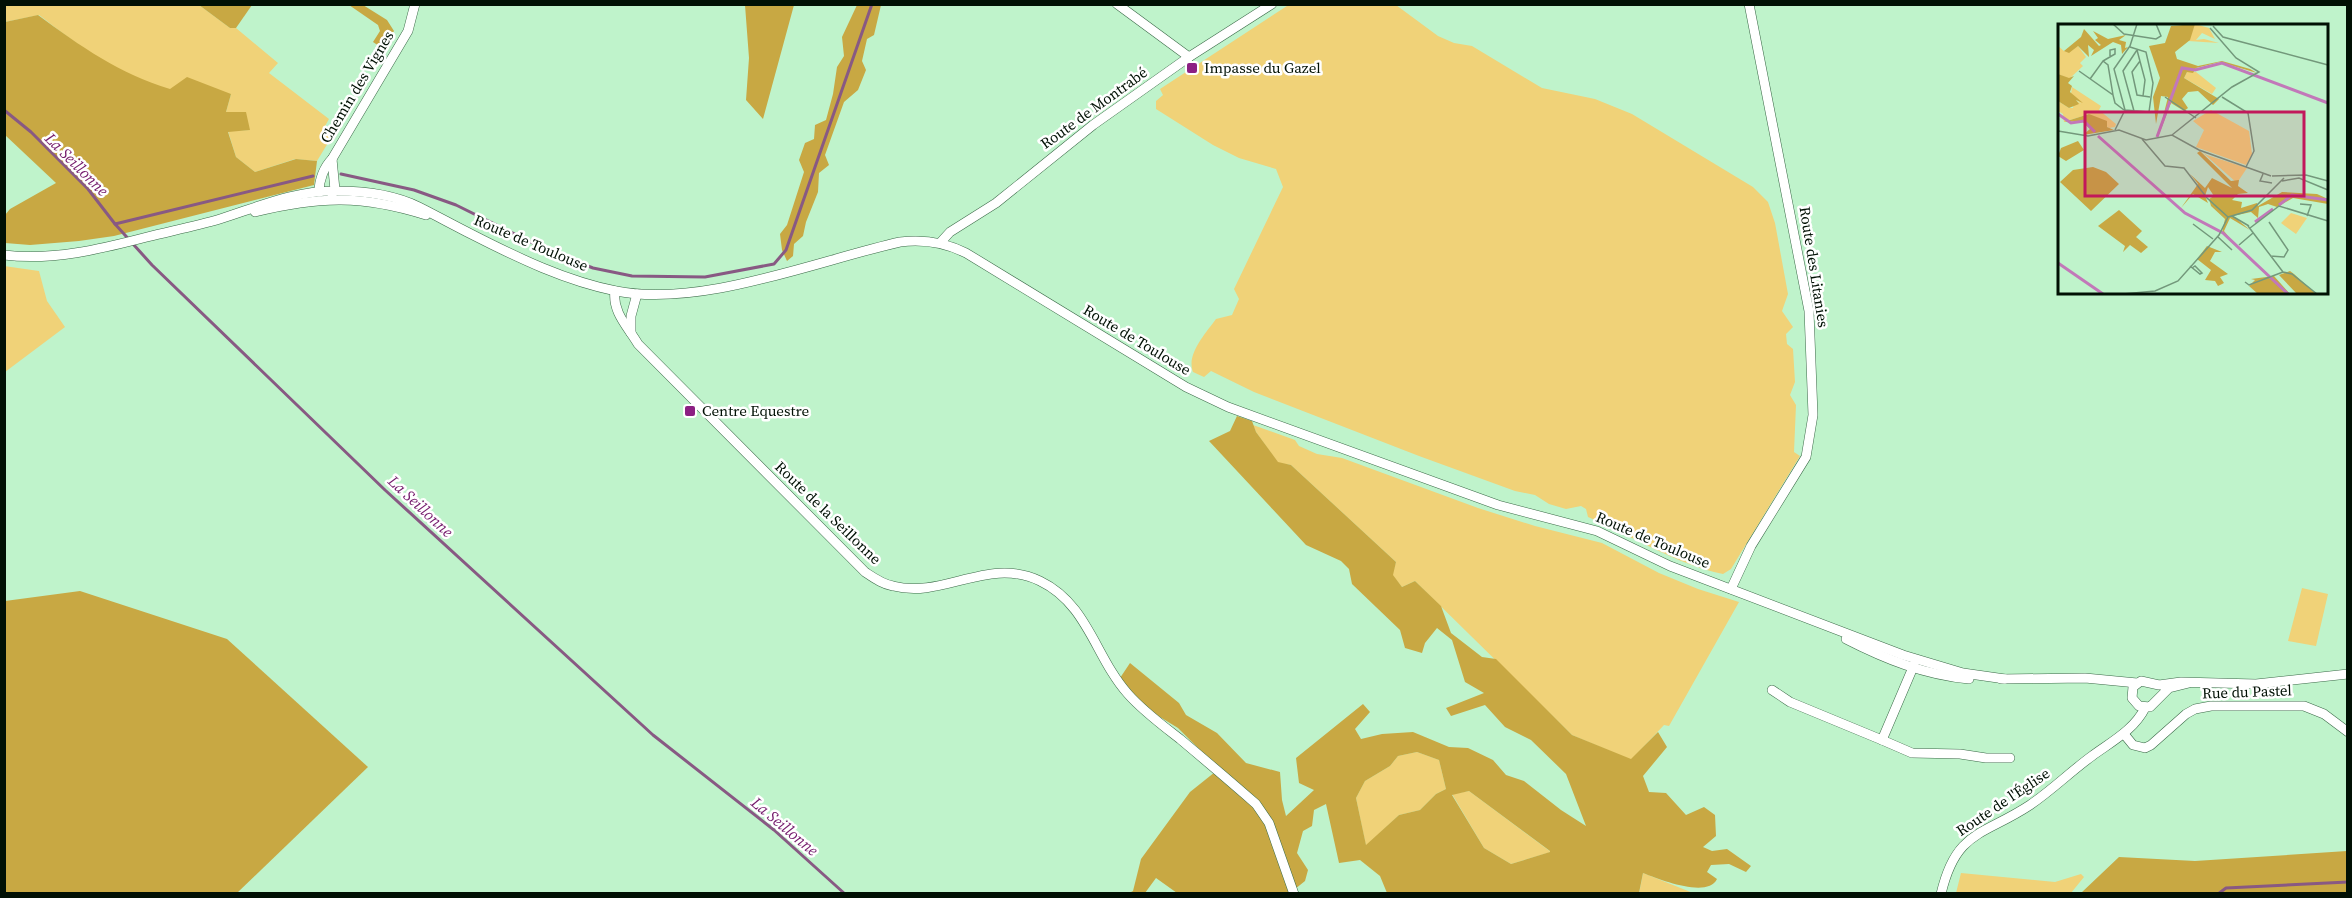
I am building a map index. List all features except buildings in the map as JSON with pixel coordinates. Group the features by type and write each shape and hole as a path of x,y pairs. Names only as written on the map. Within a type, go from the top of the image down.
{"street":[{"name":"Chemin des Vignes","path":"319,192 320,180 326,165 332,159 408,30 415,4"},
{"path":"1117,4 1189,57"},
{"name":"Route de Montrabé","path":"940,243 950,232 996,203 1093,125 1189,57 1272,4"},
{"name":"Route des Litanies","path":"1731,589 1751,546 1806,457 1813,415 1809,310 1749,4"},
{"name":"Chemin des Vignes","path":"332,159 335,190"},
{"path":"319,192 327,199 335,190"},
{"name":"Route de Toulouse","path":"220,219 265,203 319,192 335,190 367,193 418,206 550,271 615,291 637,294 667,294 717,288 900,242 928,240 966,253 1206,398 1498,505 1597,531 1670,566 1812,621 1914,664 2005,679 2100,678 2137,683"},
{"name":"Route de Toulouse","path":"4,255 59,255 103,248 220,219 327,199 391,205 445,221"},
{"name":"Route de la Seillonne","path":"615,291 619,315 638,344 670,379 852,560 879,581 892,586 917,588 981,574 1012,573 1040,581 1065,597 1080,614 1110,669 1129,694 1260,808 1269,823 1294,894"},
{"path":"632,333 631,316 637,294"},
{"path":"1882,740 1914,664"},
{"path":"2127,730 2137,683 2146,681 2154,684 2256,684 2348,674"},
{"name":"Route de Toulouse","path":"2100,678 2123,686 2133,698"},
{"path":"2133,698 2145,708 2154,704 2158,697 2169,688 2189,683"},
{"path":"2154,684 2158,697"},
{"path":"1772,690 1790,702 1912,753 2010,758"},
{"name":"Rue du Pastel","path":"2127,730 2133,745 2145,748 2195,709 2211,706 2294,705 2314,709 2348,732"},
{"name":"Route de l'Église","path":"1941,894 1949,864 1966,842 1976,834 2032,803 2127,730 2145,708"}],"shaded area":[{"path":"1290,4 1396,5 1438,36 1454,43 1472,46 1542,88 1595,99 1632,114 1753,187 1768,202 1775,223 1788,294 1782,311 1793,327 1786,334 1787,344 1793,349 1795,382 1790,395 1796,405 1794,452 1800,456 1731,569 1723,574 1688,564 1588,517 1586,509 1581,506 1566,509 1549,504 1535,495 1515,491 1419,456 1254,392 1211,371 1204,377 1193,372 1192,358 1202,337 1216,319 1232,315 1239,299 1234,289 1283,187 1276,169 1239,158 1213,145 1156,109 1156,101 1163,95 1160,89"},
{"path":"5,5 199,5 230,28 236,28 278,63 269,73 329,119 324,128 334,133 317,161 295,159 255,172 236,157 228,131 250,130 226,112 231,94 171,90 136,78 101,60 39,15 5,22"},
{"path":"199,5 252,5 236,28 230,28"},
{"path":"349,5 363,5 387,20 394,31 384,46 373,42 380,31 378,25"},
{"path":"745,5 794,5 763,119 746,100 749,58"},
{"path":"857,5 881,5 874,35 867,39 862,61 866,70 858,90 844,102 825,155 829,165 819,173 818,192 803,236 794,244 793,256 787,261 782,250 780,234 787,225 804,172 799,160 805,143 814,139 815,125 826,120 837,67 844,56 842,37"},
{"path":"38,15 101,58 152,83 170,89 187,77 231,94 226,112 246,112 250,130 228,132 236,157 255,172 296,159 317,161 314,185 114,236 30,245 5,243 5,215 10,209 56,183 5,135 5,22"},
{"path":"4,266 39,271 47,301 65,327 5,372"},
{"path":"1237,416 1252,421 1256,432 1278,462 1291,465 1396,562 1393,575 1402,587 1415,581 1441,606 1451,633 1482,657 1496,659 1572,735 1631,759 1658,732 1667,747 1643,776 1649,792 1666,793 1686,815 1704,807 1715,815 1716,836 1703,847 1712,851 1727,849 1751,866 1746,872 1729,864 1711,865 1707,872 1717,879 1712,885 1695,888 1643,873 1639,893 1387,893 1380,876 1360,860 1339,863 1326,804 1314,810 1312,826 1303,831 1297,853 1308,870 1305,881 1290,893 1177,893 1156,878 1145,893 1129,893 1133,891 1141,859 1190,792 1215,772 1202,752 1178,728 1142,706 1120,678 1130,663 1179,703 1186,715 1217,733 1246,763 1280,772 1282,800 1286,816 1314,790 1299,783 1296,758 1363,704 1370,712 1355,729 1361,739 1382,734 1413,732 1449,747 1468,748 1493,760 1506,775 1524,781 1586,826 1566,774 1531,740 1505,727 1485,705 1451,716 1446,708 1484,693 1465,682 1452,640 1437,628 1425,643 1422,653 1405,648 1400,630 1352,584 1349,569 1341,561 1306,545 1209,441 1230,431","holes":["1417,752 1439,760 1446,789 1436,794 1420,810 1399,815 1366,845 1356,798 1365,781 1390,766 1398,756","1469,791 1550,851 1550,852 1511,864 1484,848 1452,795"]},
{"path":"1253,425 1295,440 1299,446 1317,454 1342,458 1478,508 1535,526 1602,543 1659,573 1739,602 1669,726 1664,725 1631,760 1572,735 1415,581 1402,587 1392,575 1396,562 1291,465 1278,463"},
{"path":"2302,588 2328,594 2316,646 2288,641"},
{"path":"80,591 227,639 368,767 237,893 5,893 5,601"},
{"path":"1417,752 1439,760 1446,789 1436,794 1420,810 1399,815 1366,846 1356,798 1365,781 1390,766 1398,756"},
{"path":"1469,791 1551,852 1511,864 1484,848 1452,794"},
{"path":"2347,851 2347,893 2081,893 2119,857 2195,861"},
{"path":"1643,873 1693,893 1639,894"},
{"path":"1961,873 2055,882 2081,874 2084,877 2071,893 1956,893"}],"waterway":[{"path":"341,174 414,190 456,205 547,250 593,268 632,276 705,277 774,264 786,250 872,4"},
{"name":"La Seillonne","path":"4,110 31,132 88,189 115,224 152,265 385,490 653,735 774,830 845,894"},
{"path":"115,224 313,176"},
{"path":"2218,894 2226,888 2348,882"}],"place":[{"name":"Impasse du Gazel","path":"1192,68"},
{"name":"Centre Equestre","path":"690,411"}]}
